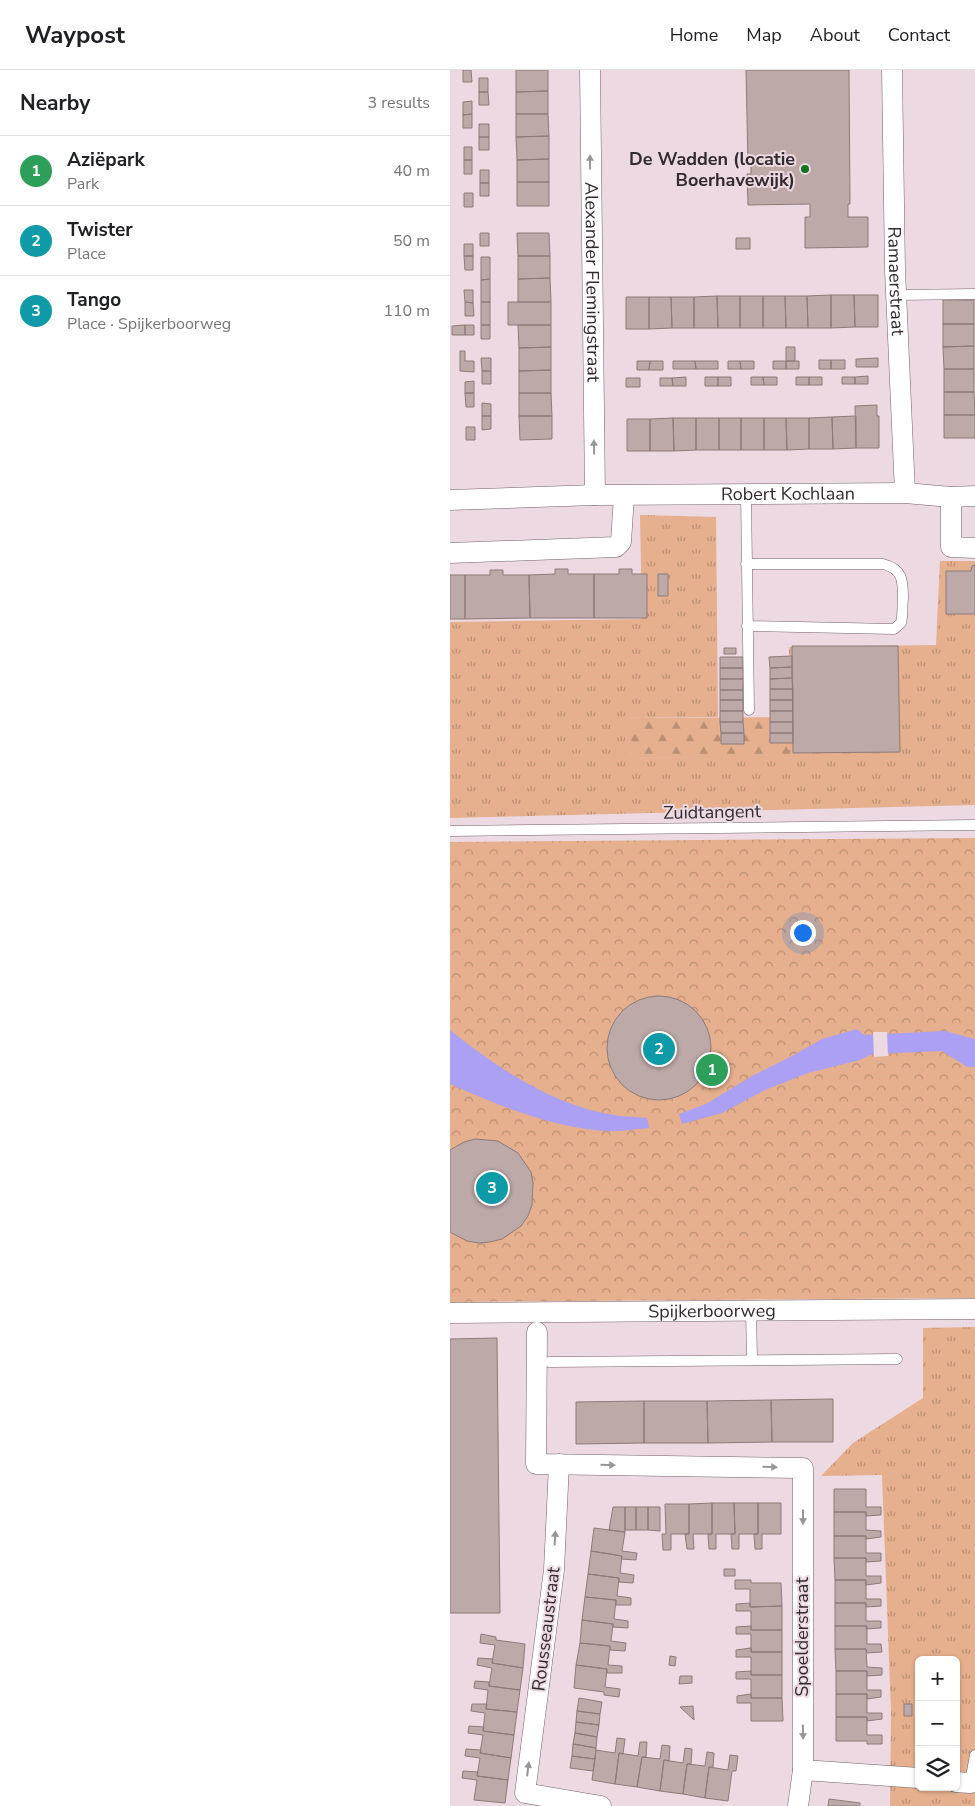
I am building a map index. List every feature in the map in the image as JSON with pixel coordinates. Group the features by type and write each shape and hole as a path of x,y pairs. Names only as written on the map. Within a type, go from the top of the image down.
{"street":[{"name":"Alexander Flemingstraat","path":"590,70 595,495"},
{"name":"Ramaerstraat","path":"892,70 896,294 905,493"},
{"name":"Robert Kochlaan","path":"450,500 595,495 905,493 950,497 975,496"},
{"path":"450,552 616,547 621,542 624,496"},
{"path":"950,497 951,547 975,548"},
{"name":"Spijkerboorweg","path":"450,1313 975,1309"},
{"path":"537,1332 536,1464 559,1464"},
{"name":"Spoelderstraat","path":"559,1464 803,1468 802,1714 804,1770 798,1806"},
{"name":"Rousseaustraat","path":"559,1464 554,1570 524,1796 601,1806"},
{"path":"804,1770 915,1778"}],"lane":[{"path":"896,294 975,294"},
{"path":"746,495 749,710"},
{"path":"746,564 883,564 896,569 901,576 903,584 901,623 894,629 747,626"},
{"name":"Zuidtangent","path":"450,831 975,825"},
{"path":"751,1311 752,1360"},
{"path":"550,1362 898,1359"},
{"path":"967,1783 975,1755"}],"green space":[{"path":"640,515 716,517 718,717 625,718 625,758 789,756 789,647 936,645 940,561 975,561 975,805 450,818 450,622 642,619"},
{"path":"789,717 789,757 625,758 625,718"},
{"path":"975,838 975,1298 450,1302 450,842"},
{"path":"975,1327 975,1806 890,1806 891,1712 882,1475 821,1476 853,1443 923,1398 923,1328"}],"shaded area":[{"path":"857,1029 864,1035 945,1031 975,1039 975,1067 967,1067 942,1051 872,1054 860,1060 808,1073 765,1090 722,1113 682,1124 679,1114 706,1104 752,1076 822,1039"},
{"path":"450,1030 488,1059 529,1085 551,1096 597,1112 647,1118 649,1128 612,1131 587,1129 546,1121 507,1108 450,1084"}],"pier":[{"path":"873,1032 887,1032 888,1056 874,1057"}],"building":[{"path":"463,70 471,70 472,82 463,82"},
{"path":"516,70 548,70 548,91 516,92"},
{"path":"746,70 849,70 850,204 848,204 848,217 868,217 868,247 805,248 805,217 810,217 810,204 748,205 747,174 751,174 751,164 748,165"},
{"path":"479,78 488,78 488,92 479,92"},
{"path":"548,91 548,114 516,114 516,92"},
{"path":"479,92 488,92 489,105 479,105"},
{"path":"472,101 472,114 463,115 463,102"},
{"path":"472,114 472,128 463,128 463,115"},
{"path":"516,114 548,114 549,136 516,137"},
{"path":"479,124 489,124 489,137 479,137"},
{"path":"549,136 549,159 517,160 516,137"},
{"path":"479,137 489,137 489,150 479,150"},
{"path":"464,147 472,147 472,160 464,160"},
{"path":"549,159 549,182 517,182 517,160"},
{"path":"464,160 472,160 472,174 464,174"},
{"path":"480,170 489,170 489,183 480,183"},
{"path":"517,182 549,182 549,206 517,206"},
{"path":"480,183 489,183 489,196 480,196"},
{"path":"464,193 473,193 473,207 464,207"},
{"path":"480,233 489,233 489,246 480,246"},
{"path":"517,233 549,233 550,256 518,256"},
{"path":"736,238 750,238 750,249 736,249"},
{"path":"464,244 473,244 473,256 464,256"},
{"path":"464,256 473,256 473,270 465,270"},
{"path":"518,256 550,256 550,278 518,279"},
{"path":"481,257 490,257 490,279 481,280"},
{"path":"550,278 551,302 518,302 518,279"},
{"path":"490,279 490,302 481,302 481,280"},
{"path":"464,290 473,290 473,303 465,302"},
{"path":"831,295 854,295 855,327 831,328"},
{"path":"831,295 831,328 808,328 807,296"},
{"path":"854,295 878,295 878,327 855,327"},
{"path":"717,296 718,328 694,328 694,297"},
{"path":"717,296 740,296 740,328 718,328"},
{"path":"740,296 763,296 763,328 740,328"},
{"path":"763,296 785,296 786,328 763,328"},
{"path":"785,296 807,296 808,328 786,328"},
{"path":"626,297 649,297 649,329 626,329"},
{"path":"649,297 671,297 672,328 649,329"},
{"path":"671,297 694,297 694,328 672,328"},
{"path":"943,300 974,300 974,324 943,324"},
{"path":"465,302 473,303 474,316 465,316"},
{"path":"481,302 490,302 490,325 481,325"},
{"path":"508,302 551,302 551,325 508,325"},
{"path":"943,324 974,324 974,346 943,347"},
{"path":"465,325 474,325 474,335 465,335"},
{"path":"465,325 465,335 452,335 452,326"},
{"path":"481,325 490,325 490,339 481,339"},
{"path":"518,325 551,325 551,347 519,348"},
{"path":"974,346 974,369 944,369 943,347"},
{"path":"551,347 551,370 519,371 519,348"},
{"path":"786,347 795,347 795,361 786,361"},
{"path":"460,351 465,351 465,361 474,361 474,372 460,371"},
{"path":"481,358 491,358 491,371 482,371"},
{"path":"878,358 878,367 856,367 856,359"},
{"path":"819,360 831,360 831,369 819,369"},
{"path":"831,360 845,360 845,369 831,369"},
{"path":"637,361 650,361 649,370 637,370"},
{"path":"650,361 663,361 663,370 649,370"},
{"path":"673,361 695,361 696,369 673,369"},
{"path":"695,361 718,361 718,369 696,369"},
{"path":"728,361 740,361 741,369 728,369"},
{"path":"740,361 754,361 754,369 741,369"},
{"path":"773,361 786,361 786,369 773,369"},
{"path":"786,361 799,361 799,369 786,369"},
{"path":"944,369 974,369 974,392 944,392"},
{"path":"551,370 551,393 519,393 519,371"},
{"path":"482,371 491,371 491,384 482,384"},
{"path":"868,376 868,384 855,384 855,377"},
{"path":"686,377 686,386 673,386 672,378"},
{"path":"705,377 718,377 718,386 705,386"},
{"path":"718,377 731,377 731,386 718,386"},
{"path":"751,377 763,377 764,385 751,385"},
{"path":"763,377 777,377 777,385 764,385"},
{"path":"796,377 809,377 809,385 796,385"},
{"path":"809,377 822,377 822,385 809,385"},
{"path":"842,377 855,377 855,384 842,384"},
{"path":"626,378 640,378 640,387 626,387"},
{"path":"660,378 672,378 673,386 660,386"},
{"path":"474,381 474,393 465,393 465,382"},
{"path":"944,392 974,392 975,415 944,415"},
{"path":"465,393 474,393 474,407 466,407"},
{"path":"519,393 551,393 552,416 519,416"},
{"path":"482,403 491,404 491,416 482,416"},
{"path":"877,405 879,448 856,448 855,406"},
{"path":"944,415 975,415 975,438 944,438"},
{"path":"482,416 491,416 491,429 482,430"},
{"path":"519,416 552,416 552,439 520,440"},
{"path":"856,416 856,448 833,449 832,417"},
{"path":"832,417 833,449 809,449 809,418"},
{"path":"673,418 696,418 696,450 674,451"},
{"path":"673,418 674,451 650,451 650,419"},
{"path":"696,418 719,418 719,450 696,450"},
{"path":"719,418 741,418 741,450 719,450"},
{"path":"741,418 764,418 764,450 741,450"},
{"path":"764,418 786,418 787,450 764,450"},
{"path":"786,418 809,418 809,449 787,450"},
{"path":"627,419 650,419 650,451 627,451"},
{"path":"466,427 475,427 475,440 466,440"},
{"path":"975,565 975,614 946,614 946,571 971,571 972,566"},
{"path":"555,569 568,569 568,574 594,574 594,618 530,618 529,575 555,574"},
{"path":"619,569 632,569 632,574 647,574 647,618 594,618 594,574 619,574"},
{"path":"490,570 503,570 503,575 529,575 530,618 465,619 465,575 490,575"},
{"path":"658,574 668,574 668,596 658,596"},
{"path":"450,575 465,575 465,619 450,619"},
{"path":"792,646 898,646 900,752 793,753"},
{"path":"724,648 736,648 736,654 724,654"},
{"path":"792,656 792,667 770,668 769,657"},
{"path":"720,657 743,657 743,668 720,668"},
{"path":"792,667 792,678 770,679 770,668"},
{"path":"720,668 743,668 743,679 720,679"},
{"path":"792,678 793,689 770,689 770,679"},
{"path":"720,679 743,679 743,690 720,690"},
{"path":"770,689 793,689 793,700 770,700"},
{"path":"720,690 743,690 743,700 720,700"},
{"path":"720,700 743,700 743,711 720,711"},
{"path":"770,700 793,700 793,711 770,711"},
{"path":"720,711 743,711 743,722 720,722"},
{"path":"770,711 793,711 793,722 770,722"},
{"path":"720,722 743,722 744,733 721,733"},
{"path":"770,722 793,722 793,733 770,733"},
{"path":"721,733 744,733 744,744 721,744"},
{"path":"770,733 793,733 793,743 770,743"},
{"path":"659,996 679,1000 696,1011 707,1028 711,1048 707,1068 696,1085 679,1096 659,1100 639,1096 622,1085 611,1068 607,1048 611,1028 622,1011 639,1000"},
{"path":"475,1139 498,1141 518,1153 531,1172 533,1183 532,1205 528,1216 521,1226 502,1239 490,1242 467,1241 450,1232 450,1150 464,1142"},
{"path":"497,1338 500,1613 450,1613 450,1339"},
{"path":"833,1399 833,1442 772,1442 771,1400"},
{"path":"771,1400 772,1442 708,1443 707,1401"},
{"path":"644,1401 644,1443 576,1444 576,1402"},
{"path":"644,1401 707,1401 708,1443 644,1443"},
{"path":"834,1489 866,1489 866,1507 881,1507 881,1515 866,1516 866,1512 834,1512"},
{"path":"712,1503 734,1503 735,1534 716,1534 716,1549 709,1549 708,1534 712,1534"},
{"path":"712,1503 712,1534 693,1534 694,1549 687,1549 685,1534 689,1534 689,1504"},
{"path":"734,1503 758,1503 758,1534 739,1534 739,1549 732,1549 731,1534 735,1534"},
{"path":"758,1503 781,1503 781,1534 762,1534 762,1549 755,1549 754,1534 758,1534"},
{"path":"665,1504 689,1504 689,1534 671,1534 671,1550 663,1550 662,1534 666,1534"},
{"path":"613,1507 625,1507 625,1532 609,1530"},
{"path":"625,1507 636,1507 636,1530 625,1530"},
{"path":"636,1507 648,1507 648,1530 636,1530"},
{"path":"648,1507 660,1507 660,1531 648,1530"},
{"path":"834,1512 866,1512 866,1530 881,1531 881,1537 866,1539 866,1536 834,1536"},
{"path":"594,1528 625,1532 622,1551 637,1553 636,1560 621,1559 622,1556 591,1551"},
{"path":"834,1536 866,1536 866,1553 881,1553 881,1561 866,1562 866,1558 834,1558"},
{"path":"591,1551 622,1556 620,1573 634,1575 633,1583 619,1582 619,1578 588,1574"},
{"path":"834,1558 866,1558 866,1576 881,1576 881,1583 866,1585 866,1580 835,1580"},
{"path":"724,1569 735,1569 735,1576 724,1576"},
{"path":"588,1574 619,1578 617,1596 631,1598 631,1605 616,1605 616,1600 585,1597"},
{"path":"735,1580 751,1580 751,1583 781,1583 782,1606 750,1607 750,1589 735,1589"},
{"path":"835,1580 866,1580 866,1599 881,1599 881,1606 866,1607 866,1603 835,1603"},
{"path":"585,1597 616,1600 614,1619 628,1621 628,1628 613,1627 613,1624 582,1620"},
{"path":"750,1603 750,1607 782,1606 782,1630 751,1630 751,1611 736,1611 736,1604"},
{"path":"835,1603 866,1603 866,1621 881,1621 881,1628 866,1629 867,1626 835,1626"},
{"path":"582,1620 613,1624 611,1641 626,1643 625,1651 610,1650 610,1646 580,1643"},
{"path":"751,1626 751,1630 782,1630 782,1652 751,1652 751,1634 736,1634 736,1627"},
{"path":"835,1626 867,1626 867,1644 881,1644 882,1652 867,1653 866,1649 835,1649"},
{"path":"481,1634 496,1637 496,1640 525,1644 523,1668 492,1663 495,1645 480,1643"},
{"path":"580,1643 610,1646 608,1665 622,1666 622,1673 607,1673 607,1669 576,1665"},
{"path":"751,1648 751,1652 782,1652 782,1675 751,1675 751,1657 736,1657 736,1650"},
{"path":"835,1649 866,1649 867,1667 882,1668 882,1675 867,1676 867,1671 836,1671"},
{"path":"670,1656 676,1657 675,1666 669,1665"},
{"path":"478,1658 493,1659 492,1663 523,1668 520,1690 489,1686 492,1668 477,1665"},
{"path":"576,1665 607,1669 605,1687 620,1689 619,1697 604,1695 604,1692 574,1688"},
{"path":"751,1671 751,1675 782,1675 782,1698 751,1698 751,1679 736,1679 736,1672"},
{"path":"836,1671 867,1671 867,1690 881,1690 881,1697 867,1699 867,1694 836,1694"},
{"path":"680,1676 692,1676 692,1683 679,1684"},
{"path":"475,1681 489,1682 489,1686 520,1690 517,1712 486,1709 488,1690 474,1688"},
{"path":"751,1694 751,1698 782,1698 783,1721 751,1721 751,1703 737,1703 737,1696"},
{"path":"836,1694 867,1694 867,1713 882,1713 882,1719 867,1721 867,1717 836,1717"},
{"path":"579,1698 602,1702 600,1714 577,1711"},
{"path":"472,1704 487,1704 486,1709 517,1712 514,1735 483,1731 485,1713 471,1711"},
{"path":"904,1704 912,1704 912,1716 904,1716"},
{"path":"693,1706 694,1720 680,1707"},
{"path":"577,1711 600,1714 599,1725 576,1722"},
{"path":"836,1717 867,1717 867,1735 882,1735 882,1744 867,1744 867,1741 836,1741"},
{"path":"576,1722 599,1725 597,1737 575,1733"},
{"path":"469,1726 484,1727 483,1731 514,1735 511,1758 480,1753 483,1735 468,1733"},
{"path":"575,1733 597,1737 596,1748 573,1744"},
{"path":"617,1738 625,1739 623,1754 619,1753 615,1784 592,1780 596,1750 615,1753"},
{"path":"640,1742 647,1742 646,1757 642,1757 637,1787 615,1784 619,1753 638,1756"},
{"path":"573,1744 596,1748 595,1759 572,1756"},
{"path":"662,1745 670,1746 669,1761 664,1760 660,1791 637,1787 642,1757 660,1759"},
{"path":"685,1748 692,1749 691,1764 687,1764 683,1794 660,1791 664,1760 683,1763"},
{"path":"466,1749 481,1750 480,1753 511,1758 508,1780 477,1776 480,1758 465,1756"},
{"path":"707,1752 714,1753 713,1767 709,1767 705,1798 683,1794 687,1764 705,1766"},
{"path":"730,1755 738,1756 736,1771 732,1771 728,1801 705,1798 709,1767 728,1770"},
{"path":"572,1756 595,1759 593,1771 570,1768"},
{"path":"463,1771 478,1772 477,1776 508,1780 505,1803 474,1800 477,1780 462,1778"},
{"path":"829,1799 860,1803 860,1806 828,1806"}],"place":[{"name":"De Wadden (locatie Boerhavewijk)","path":"805,169"},
{"name":"Twister","path":"659,1049"},
{"name":"Aziëpark","path":"712,1070"},
{"name":"Tango","path":"492,1188"}]}
